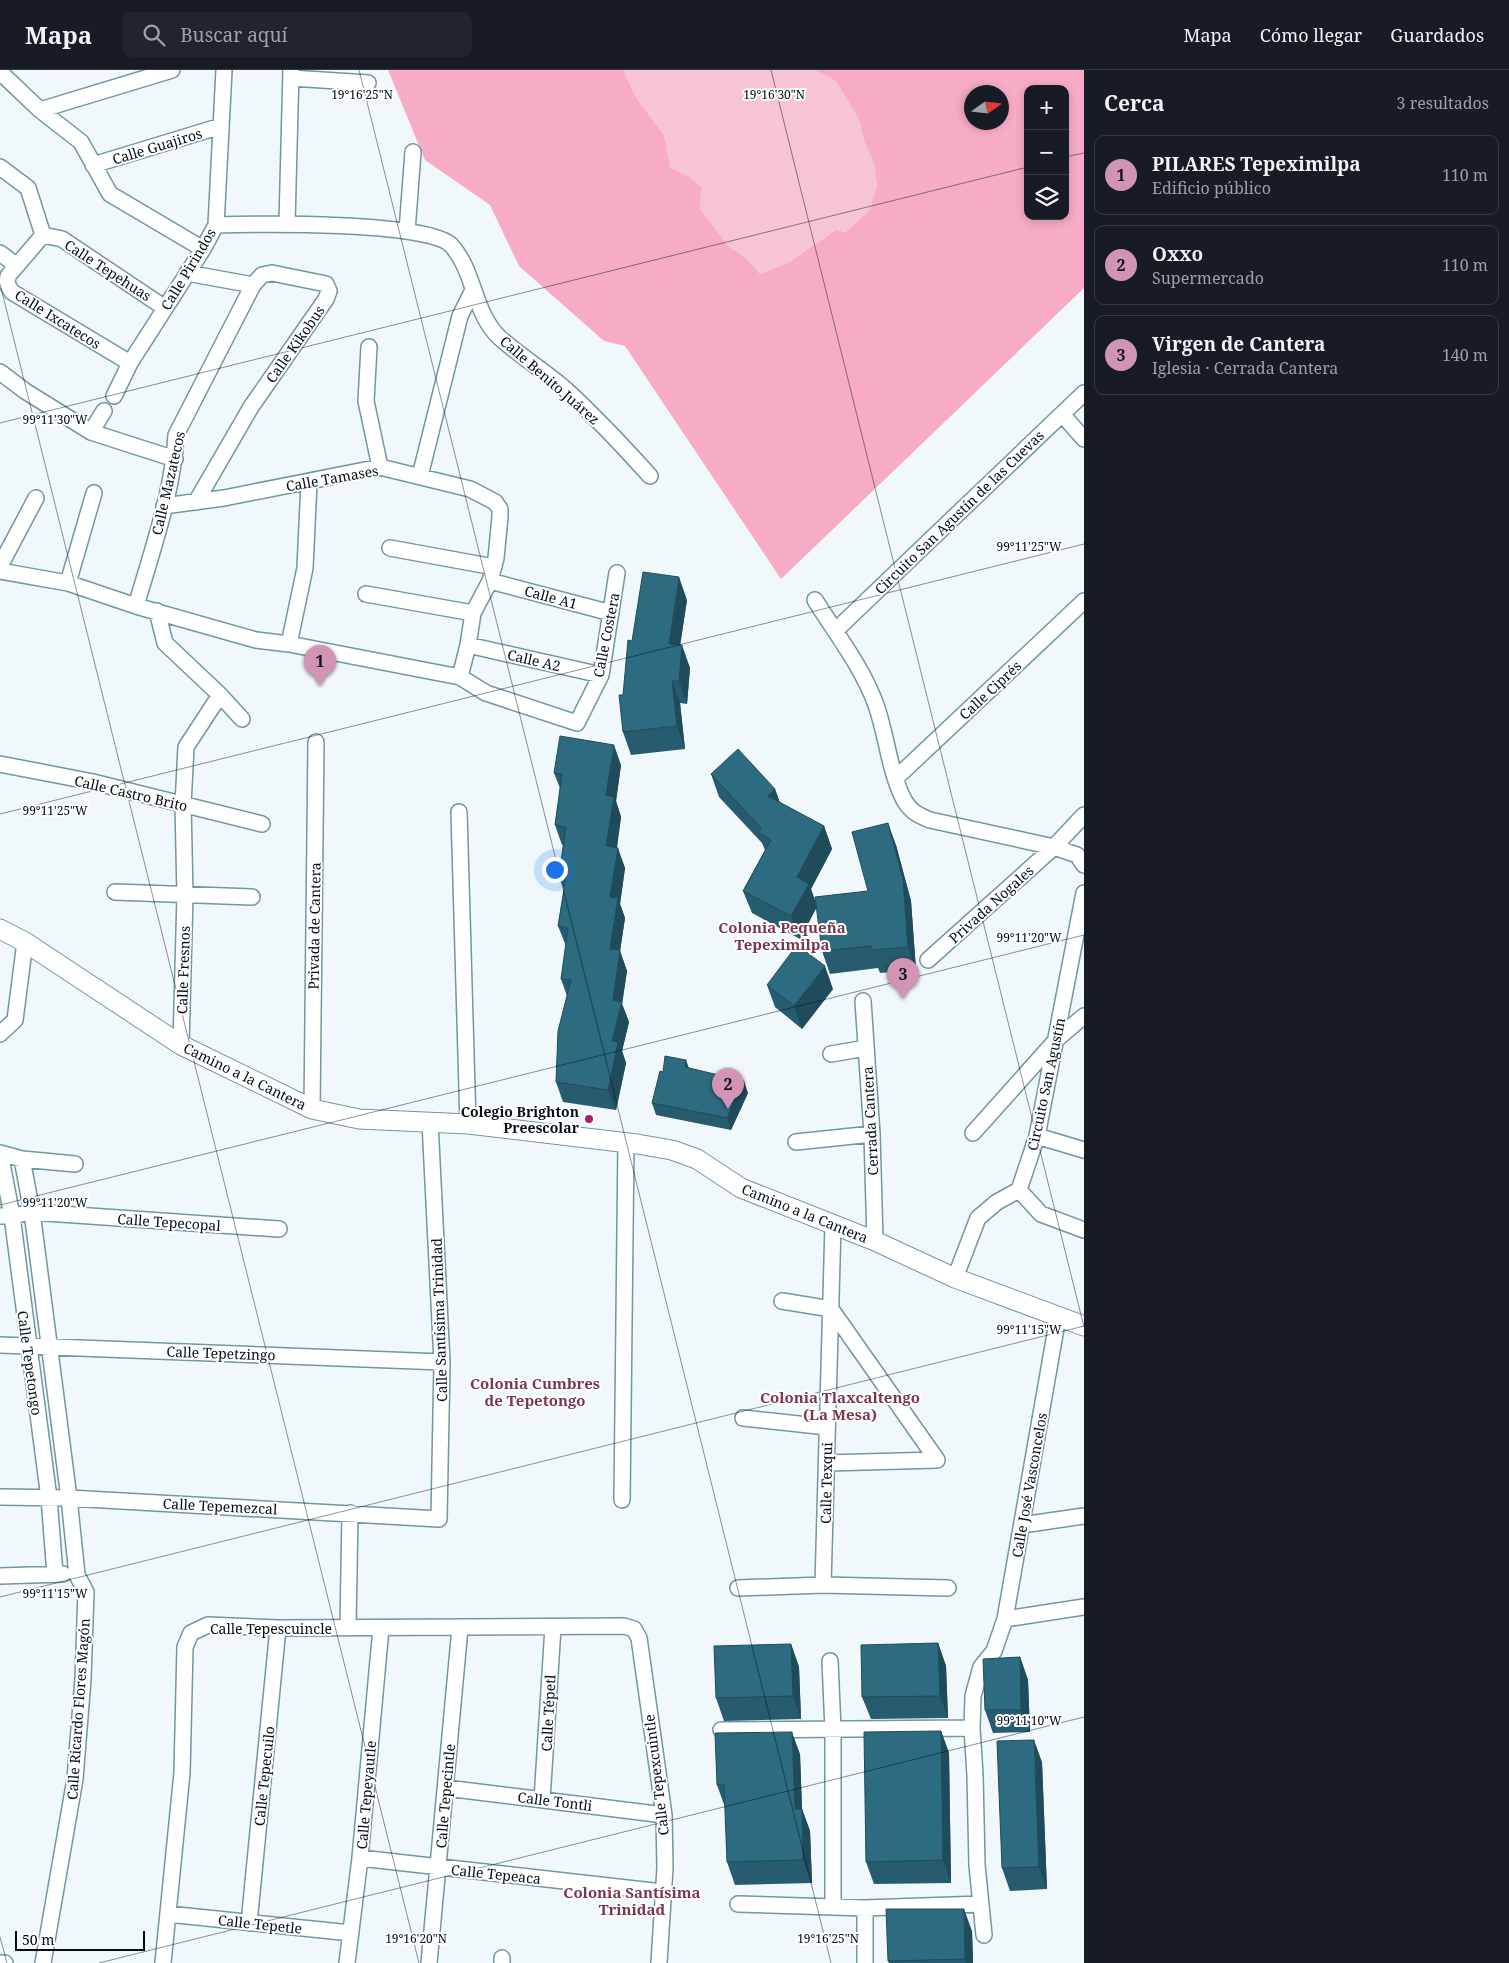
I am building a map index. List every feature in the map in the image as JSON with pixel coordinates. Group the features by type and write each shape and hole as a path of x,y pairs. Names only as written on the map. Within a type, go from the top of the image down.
{"street":[{"path":"40,110 172,70"},
{"name":"Calle Pirindos","path":"114,396 130,363 203,249 216,225 224,70"},
{"path":"0,72 40,110 81,142 110,194 203,249"},
{"path":"287,223 291,74 368,83"},
{"name":"Calle Guajiros","path":"93,166 221,126"},
{"path":"407,231 413,152"},
{"path":"0,166 28,188 43,235"},
{"name":"Calle Benito Juárez","path":"216,225 287,223 407,231 436,237 450,244 462,260 482,316 499,337 562,387 608,430 650,476"},
{"name":"Calle Ixcatecos","path":"43,235 8,276 7,284 12,292 130,363"},
{"name":"Calle Tepehuas","path":"43,235 62,239 166,308"},
{"path":"0,253 16,266"},
{"path":"187,273 253,285"},
{"name":"Calle Kikobus","path":"196,502 251,408 326,299 329,291 326,284 272,274 262,275 253,285"},
{"name":"Calle Mazatecos","path":"136,606 175,459 176,435 253,285"},
{"path":"420,476 460,316 473,290"},
{"path":"369,347 366,401 380,467"},
{"path":"0,372 25,391 91,432 175,459"},
{"name":"Circuito San Agustín de las Cuevas","path":"834,631 1084,393"},
{"path":"91,432 104,412"},
{"path":"1062,414 1084,439"},
{"name":"Calle Tamases","path":"164,506 309,482 380,467 470,489 495,502 500,509 500,518 492,574"},
{"path":"289,644 305,568 309,482"},
{"path":"68,583 94,493"},
{"path":"0,566 36,498"},
{"name":"Calle A1","path":"390,548 492,574 611,613"},
{"path":"0,571 68,583 136,606 256,640 289,644 460,677 473,613 492,574"},
{"name":"Calle Costera","path":"460,677 486,693 578,723 601,675 617,573"},
{"path":"366,594 473,613"},
{"path":"815,600 860,671 876,705 896,778 904,800 914,814 930,820 1054,848 1077,855 1084,865"},
{"name":"Calle Ciprés","path":"896,778 1084,601"},
{"path":"158,611 165,643 220,695 242,719"},
{"name":"Calle A2","path":"468,645 601,675"},
{"name":"Calle Fresnos","path":"181,1045 185,894 183,805 186,747 220,695"},
{"name":"Privada de Cantera","path":"312,1109 316,742"},
{"name":"Calle Castro Brito","path":"0,764 93,782 262,824"},
{"path":"459,812 468,1124"},
{"name":"Privada Nogales","path":"928,960 1054,848 1084,815"},
{"path":"115,892 252,897"},
{"name":"Circuito San Agustín","path":"1019,1190 1037,1136 1084,893"},
{"name":"Camino a la Cantera","path":"0,929 25,942 181,1045 312,1109 359,1119 468,1124 626,1142 672,1150 697,1160 741,1188 875,1241 955,1278 1084,1326"},
{"path":"0,1034 16,1020 25,942"},
{"name":"Cerrada Cantera","path":"863,1001 872,1134 875,1241"},
{"path":"973,1132 1057,1038 1084,1016"},
{"path":"831,1054 866,1048"},
{"name":"Calle Santísima Trinidad","path":"430,1122 442,1362 439,1518"},
{"path":"796,1142 872,1134"},
{"path":"1037,1136 1082,1148"},
{"path":"622,1500 626,1142"},
{"path":"0,1152 22,1159 75,1164"},
{"name":"Calle Tepetongo","path":"0,1152 6,1216 28,1346 49,1498 55,1574"},
{"name":"Calle Tepetongo","path":"22,1159 32,1212 77,1574"},
{"path":"955,1278 978,1218 997,1202 1019,1190 1042,1214 1084,1230"},
{"name":"Calle Tepecopal","path":"6,1216 32,1212 279,1230"},
{"name":"Calle Texqui","path":"824,1585 833,1225"},
{"path":"782,1301 831,1309 937,1460 827,1463"},
{"name":"Calle José Vasconcelos","path":"984,1935 977,1865 972,1728 973,1696 981,1667 994,1651 1006,1619 1058,1317"},
{"name":"Calle Tepetzingo","path":"0,1345 442,1362"},
{"path":"743,1418 827,1428"},
{"name":"Calle Tepemezcal","path":"0,1497 69,1498 439,1518"},
{"path":"348,1627 350,1513"},
{"path":"1022,1525 1084,1516"},
{"path":"0,1576 77,1574"},
{"name":"Calle Ricardo Flores Magón","path":"43,1963 75,1779 83,1679 86,1592 77,1574"},
{"path":"738,1588 824,1585 948,1588"},
{"path":"1006,1619 1084,1607"},
{"name":"Calle Tepescuincle","path":"163,1963 182,1773 185,1647 191,1634 208,1625 278,1628 624,1626"},
{"name":"Calle Tepexcuintle","path":"624,1626 634,1629 639,1638 664,1815 665,1868 659,1963"},
{"name":"Calle Tépetl","path":"542,1800 553,1627"},
{"name":"Calle Tepecuilo","path":"249,1923 278,1628"},
{"name":"Calle Tepeyautle","path":"347,1963 360,1858 382,1628"},
{"name":"Calle Tepecintle","path":"429,1963 460,1628"},
{"path":"830,1660 833,1730 833,1907"},
{"path":"721,1730 972,1728"},
{"name":"Calle Tontli","path":"446,1788 664,1815"},
{"name":"Calle Tepeaca","path":"360,1858 662,1892"},
{"path":"738,1904 865,1908 981,1904"},
{"path":"865,1908 865,1963"},
{"name":"Calle Tepetle","path":"168,1914 351,1933"},
{"path":"0,1963 5,1963"}],"shaded area":[{"path":"388,70 623,70 637,99 664,135 670,168 688,176 701,187 700,209 729,247 747,259 760,274 789,262 836,230 846,232 870,210 877,186 874,164 864,141 859,120 836,81 815,70 1084,70 1084,288 781,579 625,346 604,341 519,266 490,205 425,160"},
{"path":"623,70 815,70 836,81 859,120 864,141 874,164 877,186 870,211 846,232 836,230 789,262 760,274 747,259 729,248 700,209 688,176 669,168 664,135 637,99"}],"building":[{"path":"643,572 679,577 669,644 682,645 679,681 672,681 677,726 623,732 619,695 623,695 628,640 632,641"},
{"path":"560,736 614,745 606,795 614,797 606,846 618,848 610,897 618,898 610,949 620,950 613,1000 622,1002 612,1041 618,1042 608,1090 556,1082 558,1031 571,980 561,979 568,928 558,926 566,877 559,876 566,827 555,825 562,774 554,773"},
{"path":"738,749 775,789 768,796 824,826 797,877 809,884 791,916 743,891 771,840 759,833 761,828 711,774"},
{"path":"888,823 903,879 908,947 872,950 871,946 822,951 815,897 868,891 852,832"},
{"path":"797,945 825,966 794,1006 767,985"},
{"path":"665,1056 686,1060 685,1067 744,1081 727,1118 652,1103 660,1071 663,1072"},
{"path":"938,1643 940,1696 862,1697 861,1645"},
{"path":"791,1644 793,1696 716,1698 714,1646"},
{"path":"1020,1657 1021,1710 985,1710 983,1659"},
{"path":"941,1731 943,1860 866,1862 864,1732"},
{"path":"792,1732 795,1809 802,1809 803,1860 727,1862 724,1785 717,1785 715,1733"},
{"path":"1034,1740 1039,1867 1002,1868 997,1741"},
{"path":"886,1909 964,1909 965,1959 888,1961"}],"place":[{"name":"PILARES Tepeximilpa","path":"320,686"},
{"name":"Virgen de Cantera","path":"903,999"},
{"name":"Oxxo","path":"728,1109"},
{"name":"Colegio Brighton Preescolar","path":"589,1119"}],"district":[{"name":"Colonia Pequeña Tepeximilpa","path":"782,936"},
{"name":"Colonia Cumbres de Tepetongo","path":"535,1392"},
{"name":"Colonia Tlaxcaltengo (La Mesa)","path":"840,1406"},
{"name":"Colonia Santísima Trinidad","path":"632,1900"}]}
